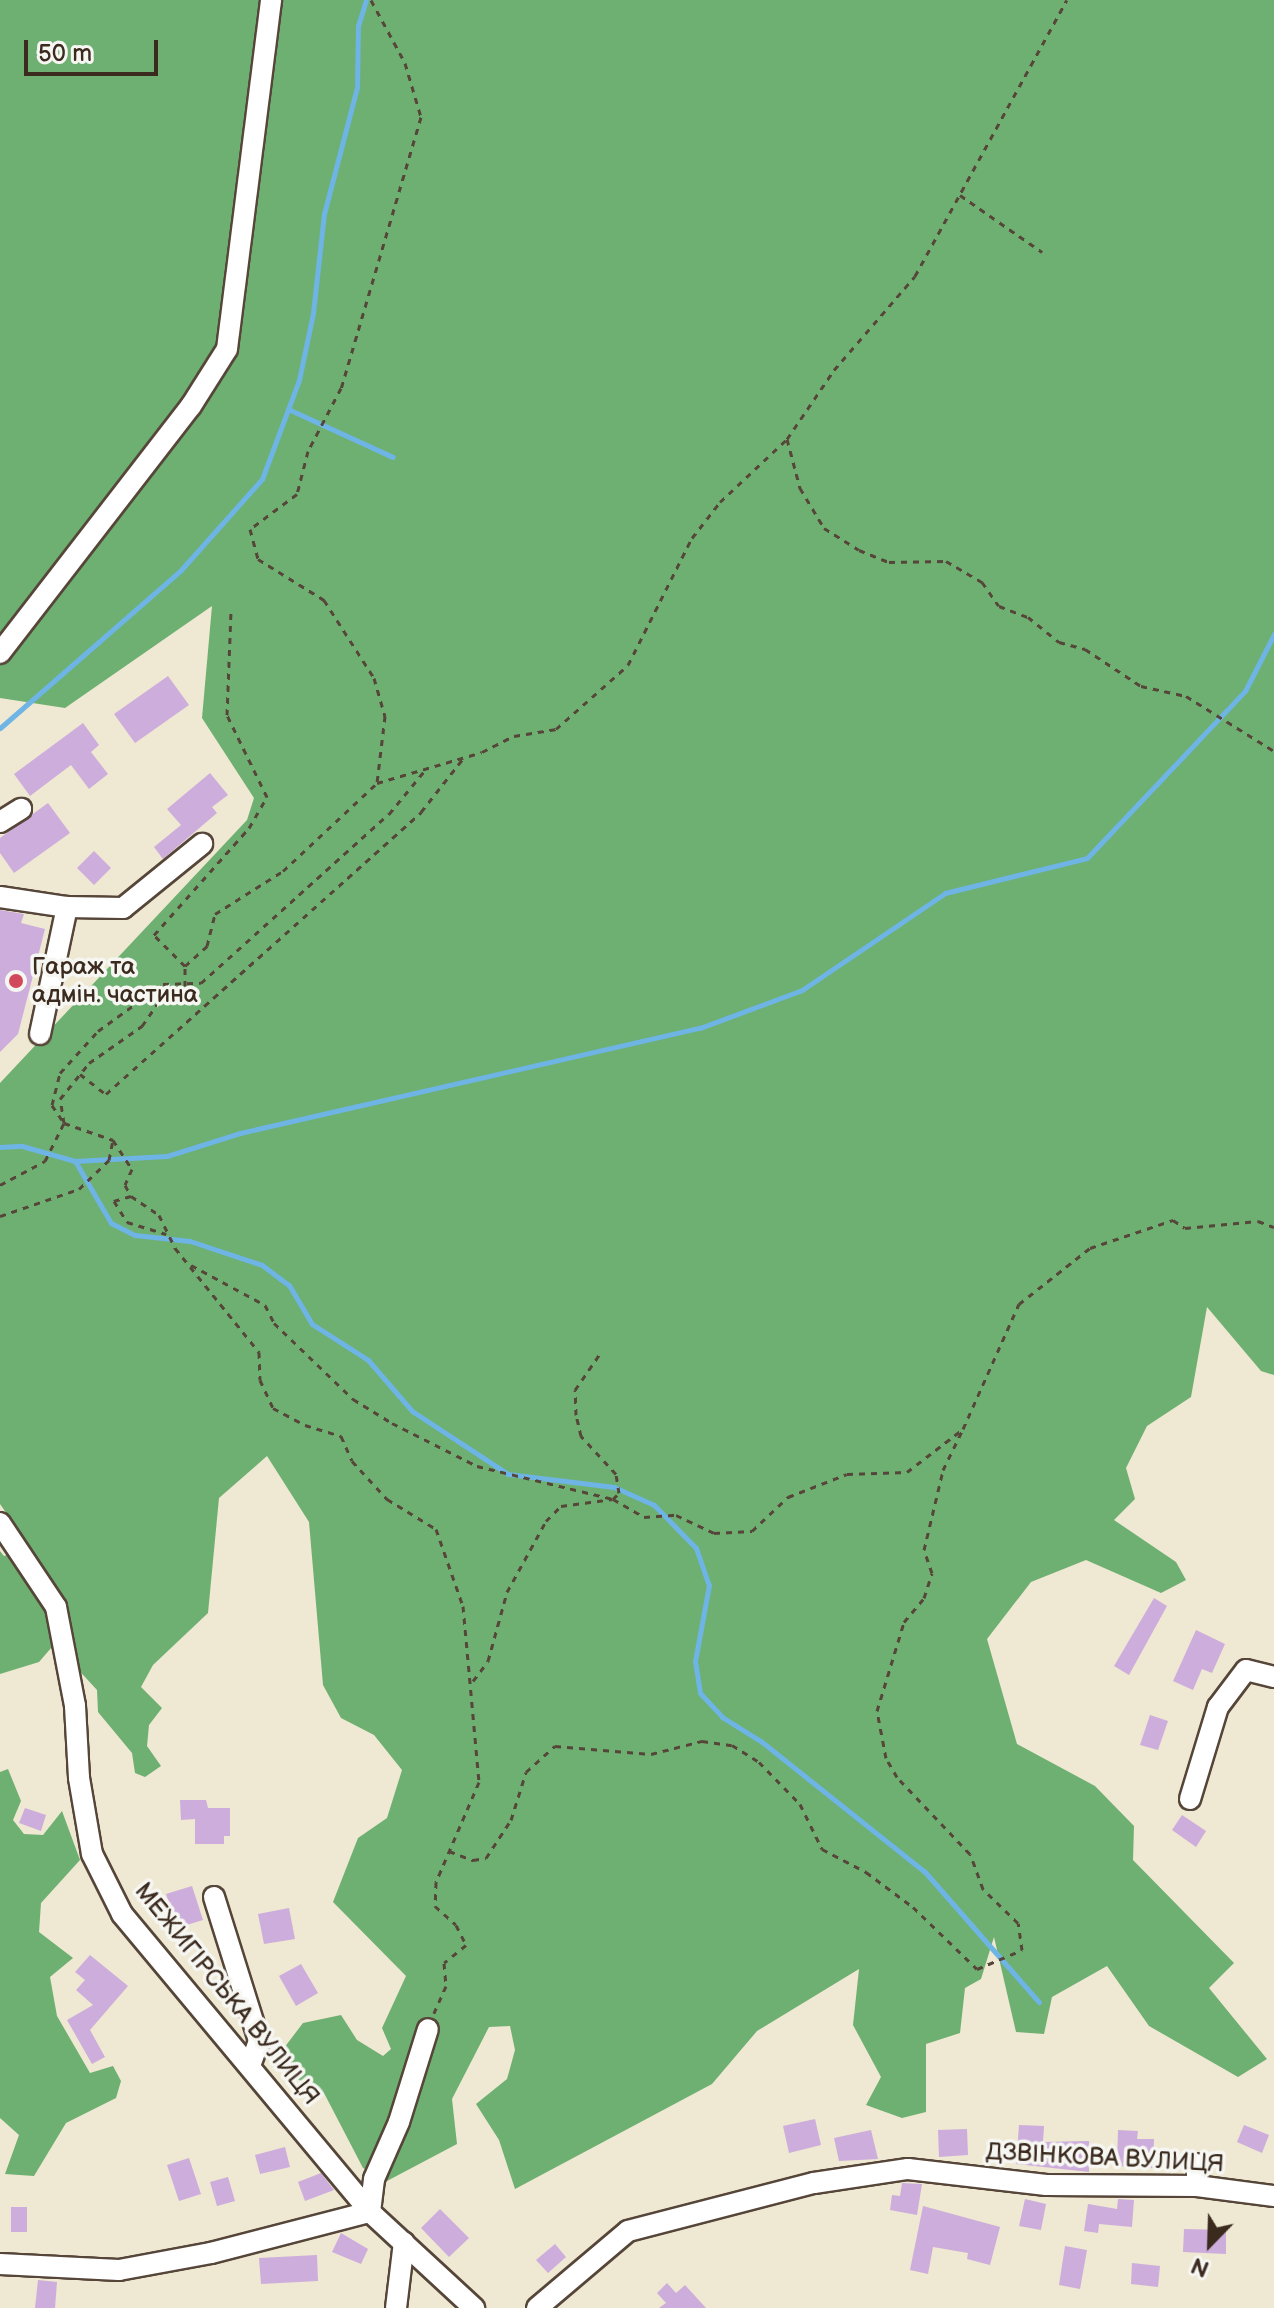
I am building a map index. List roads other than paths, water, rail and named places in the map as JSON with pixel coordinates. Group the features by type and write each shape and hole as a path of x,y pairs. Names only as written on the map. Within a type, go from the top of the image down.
{"street":[{"path":"0,653 182,418 227,349 271,0"},
{"path":"0,822 21,809"},
{"path":"0,897 67,907 123,908 202,844"},
{"path":"40,1034 67,907"},
{"name":"МЕЖИГІРСЬКА ВУЛИЦЯ","path":"0,1523 56,1607 75,1706 79,1778 92,1854 122,1914 370,2212 474,2308"},
{"path":"1190,1799 1218,1707 1246,1670 1274,1677"},
{"path":"214,1897 259,2041 250,2066"},
{"path":"0,2264 119,2270 211,2253 370,2212 374,2179 428,2029"},
{"path":"1197,2164 1197,2186"},
{"name":"ДЗВІНКОВА ВУЛИЦЯ","path":"537,2308 628,2231 814,2183 908,2169 1046,2185 1197,2186 1274,2196"},
{"path":"396,2308 404,2242"}],"waterway":[{"path":"0,728 180,571 262,479 299,380 313,313 324,214 357,87 358,26 366,0"},
{"path":"288,409 393,457"},
{"path":"0,1147 22,1146 75,1161 167,1156 240,1133 700,1028 802,990 945,893 1087,858 1245,691 1274,634"},
{"path":"75,1161 111,1223 135,1235 190,1241 262,1265 289,1285 312,1324 368,1360 412,1411 508,1474 614,1487 654,1505 696,1548 709,1585 695,1661 700,1693 722,1717 762,1742 925,1872 1039,2002"}],"place":[{"name":"Гараж та адмін. частина","path":"16,981"}]}
